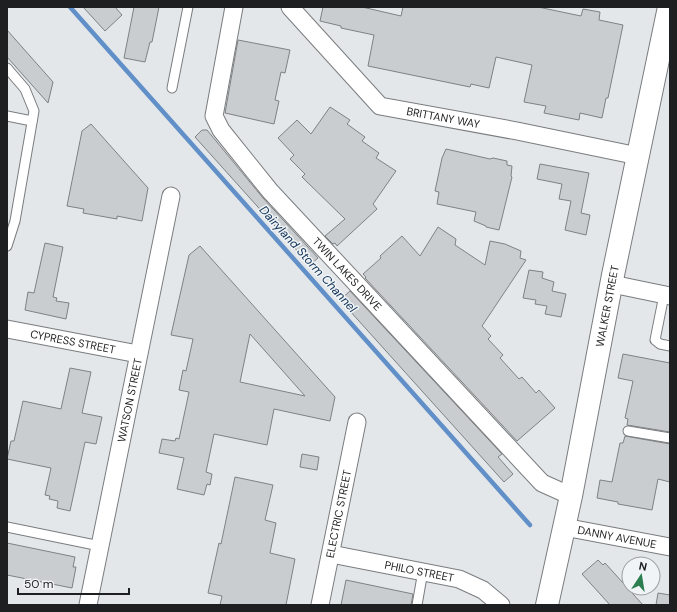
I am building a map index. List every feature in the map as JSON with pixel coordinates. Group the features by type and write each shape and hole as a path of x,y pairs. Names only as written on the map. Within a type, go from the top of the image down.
{"main road":[{"name":"WALKER STREET","path":"547,605 571,496 638,156 665,51 669,7"}],"street":[{"name":"BRITTANY WAY","path":"290,7 380,106 517,131 638,156"},
{"name":"TWIN LAKES DRIVE","path":"234,8 214,116 221,130 270,191 542,483 571,496"},
{"name":"WATSON STREET","path":"88,605 171,196"},
{"path":"612,284 667,295"},
{"name":"CYPRESS STREET","path":"7,329 138,354"},
{"name":"ELECTRIC STREET","path":"320,605 357,422"},
{"name":"DANNY AVENUE","path":"564,526 670,547"},
{"name":"PHILO STREET","path":"331,554 459,579 484,590 501,605"}],"lane":[{"path":"172,88 188,7"},
{"path":"7,68 25,89 34,112 15,221 7,246"},
{"path":"7,116 32,121"},
{"path":"667,295 655,340 660,344 670,346"},
{"path":"628,430 670,438"},
{"path":"7,527 100,546"},
{"path":"417,605 423,571"}],"building":[{"path":"83,7 115,7 122,15 105,31"},
{"path":"134,7 159,7 152,42 150,42 145,62 124,58"},
{"path":"323,7 362,7 401,16 403,7 538,7 581,16 583,9 600,12 599,20 623,25 608,98 606,98 602,118 580,113 579,120 544,113 546,106 524,102 532,65 496,57 489,88 471,84 470,87 368,66 374,35 341,28 341,26 320,21"},
{"path":"7,30 53,82 48,103 7,57"},
{"path":"238,40 290,50 285,73 281,72 275,100 279,101 274,124 225,113"},
{"path":"330,107 350,120 347,124 365,137 362,141 379,153 376,158 396,171 373,204 377,209 337,246 325,236 345,219 302,177 305,174 290,159 294,155 278,138 297,120 311,134"},
{"path":"91,124 148,188 142,221 117,216 117,219 83,213 84,209 67,206 82,131"},
{"path":"202,130 207,130 263,198 318,258 310,265 195,137"},
{"path":"446,149 490,159 493,158 507,161 507,165 512,166 512,177 499,230 486,227 474,221 476,212 437,204 439,192 435,191 442,158"},
{"path":"540,164 589,173 581,213 590,215 586,235 565,230 571,201 559,199 562,184 537,179"},
{"path":"438,227 456,239 455,245 485,265 490,241 505,244 521,251 520,258 526,260 482,326 491,336 488,339 503,355 500,358 519,379 522,377 536,393 539,390 555,408 517,441 365,278 366,277 363,274 402,236 420,256"},
{"path":"45,243 63,247 53,297 57,298 56,301 69,303 66,319 25,310 28,292 34,293"},
{"path":"200,246 335,397 330,421 274,409 267,445 214,434 206,472 212,474 210,485 207,484 204,495 177,489 184,458 159,453 162,439 175,441 176,438 179,439 189,392 179,390 183,370 186,371 193,339 171,335 189,255","holes":["250,334 305,396 240,382"]},
{"path":"529,270 543,272 542,278 554,282 552,291 566,294 561,317 545,314 547,306 535,304 536,300 523,298"},
{"path":"350,291 502,454 498,457 513,474 504,482 340,300"},
{"path":"623,354 670,363 670,432 627,425 628,419 625,418 633,381 618,378"},
{"path":"70,368 91,372 82,413 102,417 96,444 85,442 70,511 57,508 58,501 49,499 50,496 45,495 51,468 7,459 11,441 14,441 23,401 61,409"},
{"path":"625,436 670,444 670,482 658,479 652,510 618,504 618,502 597,498 600,480 612,482 620,443 623,443"},
{"path":"302,454 319,457 317,470 300,467"},
{"path":"235,477 273,485 265,520 276,523 270,553 295,559 286,605 220,605 222,596 208,593 219,543 221,544"},
{"path":"7,543 75,557 73,567 76,567 72,588 7,575"},
{"path":"598,560 603,565 605,563 621,581 621,596 635,596 643,605 610,605 582,574"},
{"path":"346,580 413,594 411,605 341,605"},
{"path":"661,594 670,595 670,605 656,605 658,596 661,596"}],"waterway":[{"name":"Dairyland Storm Channel","path":"70,7 530,525"}]}
